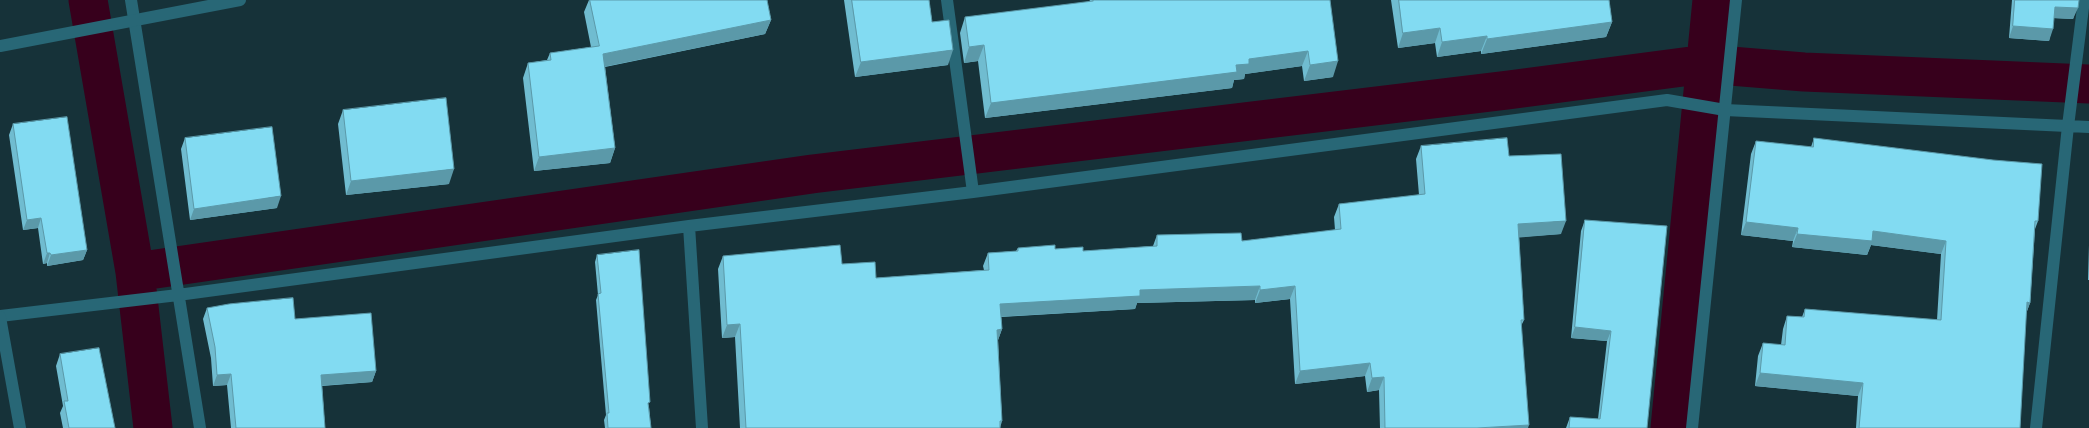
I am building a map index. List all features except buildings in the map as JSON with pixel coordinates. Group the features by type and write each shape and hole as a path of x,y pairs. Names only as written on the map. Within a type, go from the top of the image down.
{"street":[{"path":"131,0 129,22 176,279 172,295 200,428"},
{"path":"0,46 240,0"},
{"path":"947,0 974,192"},
{"path":"1692,428 1736,0"},
{"path":"2036,428 2068,126 2084,0"},
{"path":"20,428 0,316 689,226 974,192 1667,100 1725,110 2089,126"},
{"path":"689,226 702,428"}],"waterway":[{"path":"88,0 135,272 153,428"},
{"path":"1670,428 1712,0"},
{"path":"135,272 812,174 1508,90 1706,64 1804,72 2089,84"}]}
